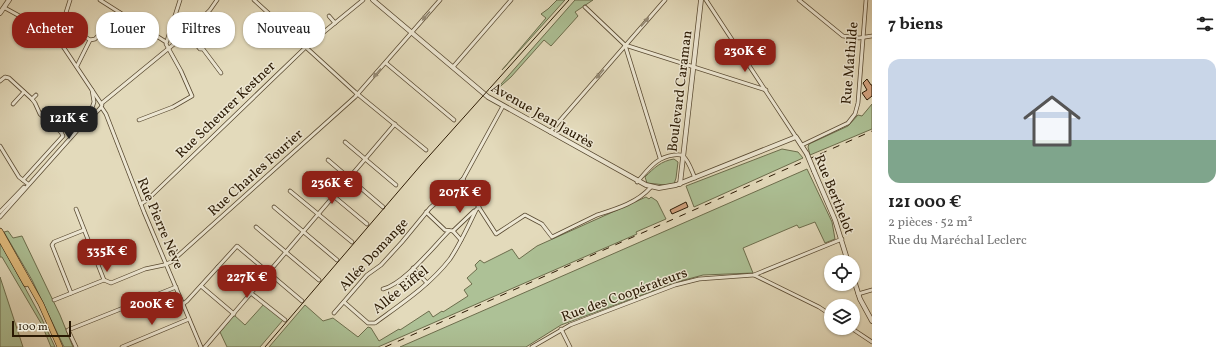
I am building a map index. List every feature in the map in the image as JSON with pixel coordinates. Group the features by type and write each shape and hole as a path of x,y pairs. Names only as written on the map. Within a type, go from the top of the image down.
{"main road":[{"path":"0,231 41,304 60,347"},
{"path":"0,238 60,347"}],"street":[{"path":"0,13 5,8 9,0"},
{"path":"66,12 70,0"},
{"path":"100,0 118,12"},
{"path":"139,120 171,108 192,96 181,71 168,49 166,42 180,0"},
{"path":"208,12 217,0"},
{"path":"254,0 267,12"},
{"name":"Rue Scheurer Kestner","path":"325,31 363,0"},
{"name":"Avenue Jean Jaurès","path":"373,0 486,96 637,182 651,187 667,187 680,184 796,137"},
{"name":"Rue Charles Fourier","path":"167,265 358,94 440,0"},
{"path":"453,67 511,0"},
{"path":"550,132 665,0"},
{"name":"Boulevard Caraman","path":"680,184 701,0"},
{"path":"706,0 796,137"},
{"path":"799,0 843,36 863,38 872,36"},
{"name":"Rue Mathilde","path":"802,145 846,124 854,117 858,103 866,0"},
{"path":"584,7 625,45 766,90"},
{"path":"5,8 13,12"},
{"path":"329,16 335,23"},
{"path":"77,66 90,40 96,38"},
{"path":"159,38 166,42"},
{"path":"625,45 660,158"},
{"path":"0,217 48,162 88,119 100,109 101,102 65,48"},
{"path":"199,48 203,49 221,73"},
{"name":"Rue Scheurer Kestner","path":"141,204 147,200 304,48"},
{"path":"306,48 358,94 426,150"},
{"path":"101,102 168,49"},
{"path":"386,63 454,120"},
{"path":"0,81 8,77 32,99 40,114 62,135 62,138 23,180"},
{"path":"88,119 94,102 90,86"},
{"path":"13,104 24,92"},
{"path":"32,99 36,95"},
{"path":"94,102 96,100 101,102"},
{"path":"93,106 95,109 100,109"},
{"name":"Allée Domange","path":"334,313 367,275 381,265 402,242 426,212 463,179 503,106"},
{"name":"Rue Pierre Nève","path":"100,109 106,114 141,204 201,347"},
{"path":"205,347 395,124"},
{"name":"Rue Berthelot","path":"796,137 807,154 835,220 846,255"},
{"path":"345,142 396,185"},
{"path":"0,146 18,177 28,184"},
{"path":"637,182 654,162 660,158 678,155 682,156 687,162 695,178"},
{"path":"43,158 48,162"},
{"path":"328,160 382,207"},
{"path":"307,174 367,224"},
{"path":"463,179 477,209 496,234 525,215 542,224 552,237 597,215 604,214 640,198 651,187"},
{"path":"0,212 28,184"},
{"path":"290,191 352,242"},
{"path":"274,207 337,260"},
{"path":"76,209 104,280"},
{"path":"383,289 393,286 451,231 477,209"},
{"name":"Allée Eiffel","path":"344,302 368,323 374,324 427,283 448,260 461,240 477,209"},
{"path":"426,212 445,230 451,231 461,240"},
{"path":"256,227 319,280"},
{"path":"71,293 52,245 54,242 84,230"},
{"name":"Rue des Coopérateurs","path":"532,347 561,329 683,283 704,279 754,275 842,239"},
{"path":"183,304 237,246 302,300"},
{"path":"54,300 104,280 111,283 145,269 167,265"},
{"path":"218,267 285,320"},
{"path":"413,268 427,283"},
{"path":"754,275 824,310"},
{"path":"201,286 234,314"},
{"path":"76,347 68,330 176,287"},
{"path":"858,294 872,290"},
{"path":"857,291 872,321"},
{"path":"122,347 189,318"},
{"path":"561,329 570,347"},
{"path":"860,334 872,342"}],"green space":[{"path":"557,0 565,0 502,70 546,18 541,14"},
{"path":"575,0 593,0 575,12 578,16 551,46 544,40 511,77 494,92"},
{"path":"872,104 872,129 810,155 808,147 809,144 848,126 858,115 862,116"},
{"path":"782,149 798,152 803,158 694,207 686,186"},
{"path":"674,159 678,162 674,184 665,185 647,183 645,177 658,165"},
{"path":"807,169 832,222 835,239 825,243 815,222 799,228 797,225 743,248 753,273 703,275 677,282 561,325 526,347 400,347"},
{"path":"646,197 649,199 651,197 657,201 666,219 636,232 637,234 378,347 269,347 305,305 323,321 333,318 358,337 368,327 371,328 379,341 399,329 400,330 429,311 433,317 468,296 464,290 472,284 467,278 477,269 475,265 480,260 484,263 512,249 519,259 537,246"},
{"path":"8,231 13,238 22,236 60,315 73,347 64,347 32,280 4,232"},
{"path":"0,242 41,317 55,347 51,347 42,325 2,257 0,257"},
{"path":"0,277 23,347 0,347"},
{"path":"264,304 283,320 260,347 227,347 220,332 234,315 245,325"}],"building":[{"path":"867,79 872,85 872,96 867,100 862,93 867,90 863,83"},
{"path":"686,202 688,207 672,214 670,210"}],"tram line":[{"path":"265,347 421,165 569,0"}],"railway":[{"path":"385,347 872,131"}]}
